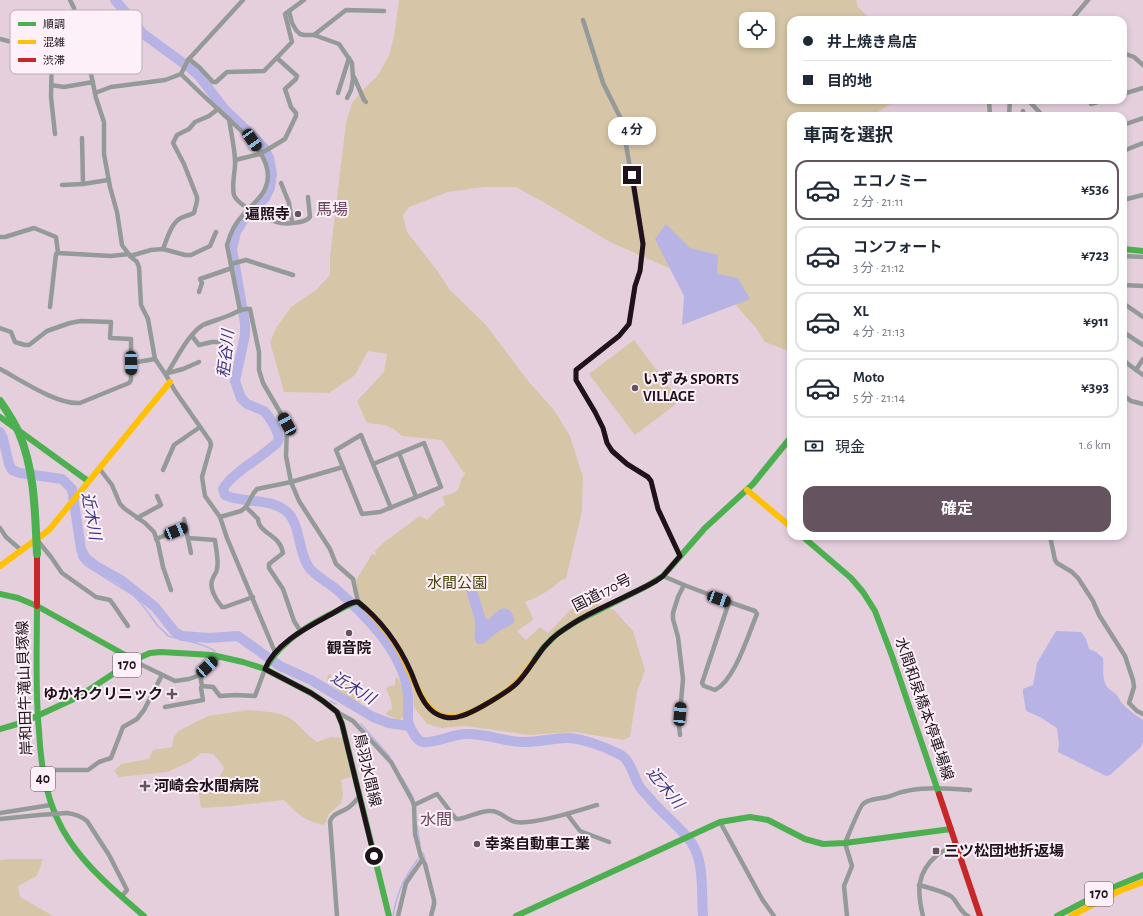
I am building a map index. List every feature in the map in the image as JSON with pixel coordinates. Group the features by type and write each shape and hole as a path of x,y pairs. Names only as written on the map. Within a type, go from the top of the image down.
{"main road":[{"path":"1127,250 1143,251"},
{"path":"0,566 49,530 99,468 168,376"},
{"path":"0,401 10,415 19,433 30,468 36,516 37,606 134,660"},
{"path":"0,417 88,481"},
{"name":"国道170号","path":"356,602 373,616 393,640 410,671 424,702 429,708 439,716 454,718 461,716 477,709 518,682 551,639 564,629 648,586 663,576 705,528 747,490 787,442"},
{"path":"747,490 787,524"},
{"name":"水間和泉橋本停車場線","path":"807,540 851,578 863,592 875,611 892,656 980,916"},
{"name":"岸和田牛滝山貝塚線","path":"0,594 18,598 37,606 37,716 42,770 45,786 62,828 74,847 97,873 144,916"},
{"path":"337,712 311,693 266,667 275,654 301,632 343,607 356,602"},
{"name":"170","path":"0,729 24,722 85,694 134,660 155,652 220,657 266,667"},
{"name":"鳥羽水間線","path":"337,712 342,724 389,916"},
{"path":"516,916 720,822 740,818 758,818 768,820 805,839 815,843 827,844 950,829"},
{"name":"170","path":"1057,916 1108,889 1143,875"},
{"name":"170","path":"1071,916 1119,891 1143,882"}],"street":[{"path":"70,0 74,10"},
{"path":"95,94 112,87 165,80 181,74 188,60 243,0"},
{"path":"188,60 199,67 213,82 216,82 227,72 264,71 292,42 285,14 304,0"},
{"path":"1076,16 1088,0"},
{"path":"314,35 346,10 384,11"},
{"path":"289,11 292,23 296,30 304,36 314,35 339,44 349,58 352,63 353,76 351,90 347,98"},
{"path":"583,20 603,83 622,121 643,244 640,271 635,286 629,324 619,336 576,370 576,380 595,412 603,428 607,443 612,451 627,464 648,477 651,481 658,509 680,556"},
{"path":"0,39 10,42"},
{"path":"1129,54 1143,65"},
{"path":"235,160 260,154 285,139 296,116 296,113 291,107 285,89 296,79 297,76 276,58"},
{"path":"338,93 349,58"},
{"path":"51,74 54,134"},
{"path":"91,74 95,94 104,122 104,154 108,180 117,212 122,245 138,262 141,305 148,319 155,358 168,376 175,391 210,441 202,477 205,496 220,517 227,538 253,597 275,654"},
{"path":"181,74 252,140 268,170 267,183 262,195 236,224 230,235 228,245 240,310"},
{"path":"353,76 366,102"},
{"path":"51,85 70,86 93,82"},
{"path":"1127,93 1143,88"},
{"path":"1032,104 1039,112"},
{"path":"162,249 172,227 177,220 194,213 197,201 184,164 173,143 177,135 189,129 195,122 209,116 218,109"},
{"path":"1127,124 1143,118"},
{"path":"229,119 235,160 235,196 257,214 272,221 286,223 306,221 310,217 308,197"},
{"path":"82,138 83,184"},
{"path":"1127,149 1143,143"},
{"path":"62,185 83,184 108,180"},
{"path":"281,183 289,203 292,222"},
{"path":"1127,199 1143,195"},
{"path":"0,237 5,237 34,228 56,237 58,253 56,254 50,307"},
{"path":"58,253 111,256 130,255 162,249 185,255 191,255 210,246 216,232"},
{"path":"1127,256 1143,257"},
{"path":"199,292 202,284 200,279 246,260 294,275"},
{"path":"1127,285 1143,286"},
{"path":"1127,306 1143,317"},
{"path":"168,376 197,329 205,324 240,310 247,308 250,309 259,352 259,370 262,383 287,424 286,456 291,482 299,501 330,549 336,564 353,579 356,602"},
{"path":"0,328 11,332 15,342 25,346 29,345 47,331 70,323 81,321 111,322 110,338 131,339 131,380 129,383 80,403 75,403 58,400 0,369"},
{"path":"1127,335 1143,345"},
{"path":"192,336 198,345 212,342 225,342 228,346"},
{"path":"131,363 155,358"},
{"path":"1136,370 1143,359"},
{"path":"168,376 199,362"},
{"path":"1127,367 1143,374"},
{"path":"1127,398 1131,401 1143,404"},
{"path":"163,470 174,445 200,427"},
{"path":"373,464 424,443 441,487 391,508 380,512 362,514 336,450 361,436 391,508"},
{"path":"398,453 416,497"},
{"path":"220,517 241,511 246,507 252,494 257,489 291,482 343,467"},
{"path":"99,468 112,485 120,504 154,532 163,567 171,590"},
{"path":"137,518 161,505 157,496"},
{"path":"246,507 258,519 258,524 267,533 275,537 282,547 283,553 269,564 269,568 283,589 294,621 301,632"},
{"path":"184,519 191,553"},
{"path":"156,539 186,527"},
{"path":"0,528 6,537 21,550"},
{"path":"188,538 215,540 218,558 217,570 212,579 212,583 217,601 222,607 253,597"},
{"path":"36,540 51,556 62,573 96,597 110,600 128,626"},
{"path":"1051,540 1055,560 1078,578 1125,656 1134,687 1129,703 1137,711 1143,714"},
{"path":"663,576 755,611 756,614 739,658 727,681 715,690 704,686 702,683 729,602"},
{"path":"680,735 679,725 683,679 679,644 673,613 684,585"},
{"path":"134,660 175,681 189,679 200,675 207,667 220,657"},
{"path":"202,686 213,687 220,696 255,696 266,667"},
{"path":"42,770 88,770 99,762 111,758 122,727 136,718 144,710 162,675"},
{"path":"165,707 203,700 200,675"},
{"path":"337,712 353,721 391,762 409,793 414,805 416,834 420,857 425,864 434,900 431,916"},
{"path":"847,916 844,886 852,866 845,843 863,804 870,800 889,797 902,792 937,789 970,790"},
{"path":"414,805 437,794 456,819 489,811 496,811 509,820 517,822 530,822 567,814 597,805"},
{"path":"337,916 330,821 333,815 347,809 359,797"},
{"path":"0,813 52,805"},
{"path":"0,819 38,815 73,814 82,817 87,821 109,855 127,890 122,896"},
{"path":"567,814 580,831 609,842"},
{"path":"720,822 762,899 774,916"},
{"path":"923,916 918,892 921,878 929,864 938,855 956,844"},
{"path":"398,916 406,882 422,860"},
{"path":"919,884 950,896 955,900 965,915 968,916"}],"green space":[{"name":"水間公園","path":"399,0 856,0 858,7 868,16 787,16 787,104 890,104 878,112 787,112 787,350 765,342 756,328 733,302 691,278 610,242 516,187 484,187 448,192 409,207 403,216 407,232 439,273 449,289 486,325 529,382 554,410 570,436 583,477 582,511 566,579 561,580 554,587 525,602 533,620 517,631 526,640 540,627 548,633 587,593 595,603 614,610 633,631 645,670 637,692 630,737 623,740 575,732 529,735 466,726 441,728 427,724 414,707 413,686 394,650 396,638 358,598 356,580 372,554 376,555 375,551 383,543 420,516 427,520 439,508 445,505 442,496 458,490 466,473 463,472 442,440 402,436 395,430 385,425 367,423 357,401 384,372 387,354 368,351 355,375 329,393 284,392 270,342 276,328 291,307 316,290 330,275 330,256 346,123 352,103 378,75 389,55 394,37"},
{"name":"いずみ SPORTS VILLAGE","path":"634,340 680,401 635,435 589,374"},
{"path":"329,674 331,675 331,680 333,681 340,680 342,678 351,681 349,687 359,698 359,703 346,697 330,683 327,680"},
{"path":"395,678 398,678 406,695 403,717 399,720 387,715 386,713 392,709 391,700 386,689 387,687 395,685"},
{"path":"249,710 274,713 290,718 317,742 331,737 343,738 351,777 341,780 343,794 341,803 329,814 324,825 302,816 284,800 201,808 198,788 200,784 213,784 224,769 213,754 201,753 191,761 168,772 119,777 114,771 121,764 149,759 153,750 172,747 174,737 178,731 208,716"},
{"path":"43,859 37,876 18,886 20,897 53,916 0,916 0,860"}],"water":[{"path":"666,224 690,248 718,255 717,274 738,278 750,299 682,325 684,296 655,239"},
{"path":"468,582 476,588 486,619 489,619 503,608 506,608 511,611 514,620 514,623 499,631 483,644 477,644 474,638 475,625 467,591"},
{"path":"1056,631 1081,632 1086,639 1089,649 1096,652 1103,658 1104,677 1107,687 1116,694 1126,707 1143,720 1143,741 1141,747 1110,775 1106,776 1058,752 1059,744 1057,728 1040,717 1026,711 1023,689 1033,685 1037,663"}],"waterway":[{"name":"秬谷川","path":"115,0 124,10"},
{"name":"秬谷川","path":"142,33 199,76 226,111 263,147 269,158 272,174 270,188 265,198 244,219 236,232 232,249 245,323 245,335 235,381 241,398 247,404 264,411 276,429 279,438 277,443 227,483 223,489 225,495 232,498 272,504 286,511 291,516 302,552 310,569 336,589 358,610 389,646 397,660 407,688 408,721 414,734 420,741 432,742 465,734 521,742 573,738 600,746 623,756 629,763 641,788 691,842 698,859 702,878 703,916"},
{"name":"近木川","path":"0,432 12,470 20,473 62,479 72,489 81,549 85,557 96,566 121,580 155,607 175,632 182,636 209,638 238,636 280,666 311,680 373,717 389,723 409,726"},
{"path":"81,549 78,552 79,558 85,565 133,595 157,625 168,636 198,644 215,651"},
{"path":"330,701 336,704"},
{"path":"361,724 390,757"},
{"path":"403,779 414,799"},
{"path":"417,826 420,844"},
{"path":"423,853 425,859"},
{"path":"393,916 402,886 418,859"},
{"path":"407,878 414,868"},
{"path":"434,911 436,903"}],"traffic: fast":[{"path":"1127,249 1143,251"},
{"path":"0,401 17,429 28,462 33,492 37,554"},
{"path":"0,417 88,481"},
{"path":"533,662 543,648 557,634 577,621 647,586 663,576 705,528 753,484 787,442"},
{"path":"807,540 851,578 863,592 875,611 939,794"},
{"path":"0,594 18,598 37,606 37,684 41,760 46,788 55,815 69,840 85,861 104,881 144,916"},
{"path":"0,729 24,722 78,697 134,660 150,653 161,652 212,655 265,669 282,646 317,621 355,602 358,602 366,609"},
{"path":"37,606 134,660"},
{"path":"265,669 311,693 337,712 342,724 389,916"},
{"path":"516,916 720,822 750,817 768,820 805,839 823,844 845,843 951,829"},
{"path":"1057,916 1109,889 1143,875"}],"traffic: slow":[{"path":"0,566 49,530 170,382"},
{"path":"747,490 787,524"},
{"path":"366,609 393,640 427,705 436,713 448,717 463,715 501,696 514,685 533,662"},
{"path":"1071,916 1119,891 1143,882"}],"traffic: jam":[{"path":"37,554 37,606"},
{"path":"939,794 980,916"}],"place":[{"name":"遍照寺","path":"298,214"},
{"name":"いずみ SPORTS VILLAGE","path":"635,388"},
{"name":"観音院","path":"349,633"},
{"name":"ゆかわクリニック","path":"172,694"},
{"name":"河崎会水間病院","path":"145,786"},
{"name":"幸楽自動車工業","path":"477,844"},
{"name":"三ツ松団地折返場","path":"936,851"}],"district":[{"name":"馬場","path":"332,210"},
{"name":"水間","path":"436,820"}],"route":[{"path":"374,856 353,775 342,724 337,712 311,693 265,669 275,652 303,630 343,607 358,602 373,616 401,652 424,702 439,716 454,718 477,709 512,687 526,672 543,648 557,634 577,621 656,581 663,576 680,556 658,509 651,481 648,477 627,464 612,451 607,443 603,428 595,412 576,380 576,370 619,336 629,324 635,286 640,271 643,244 632,175"}]}
